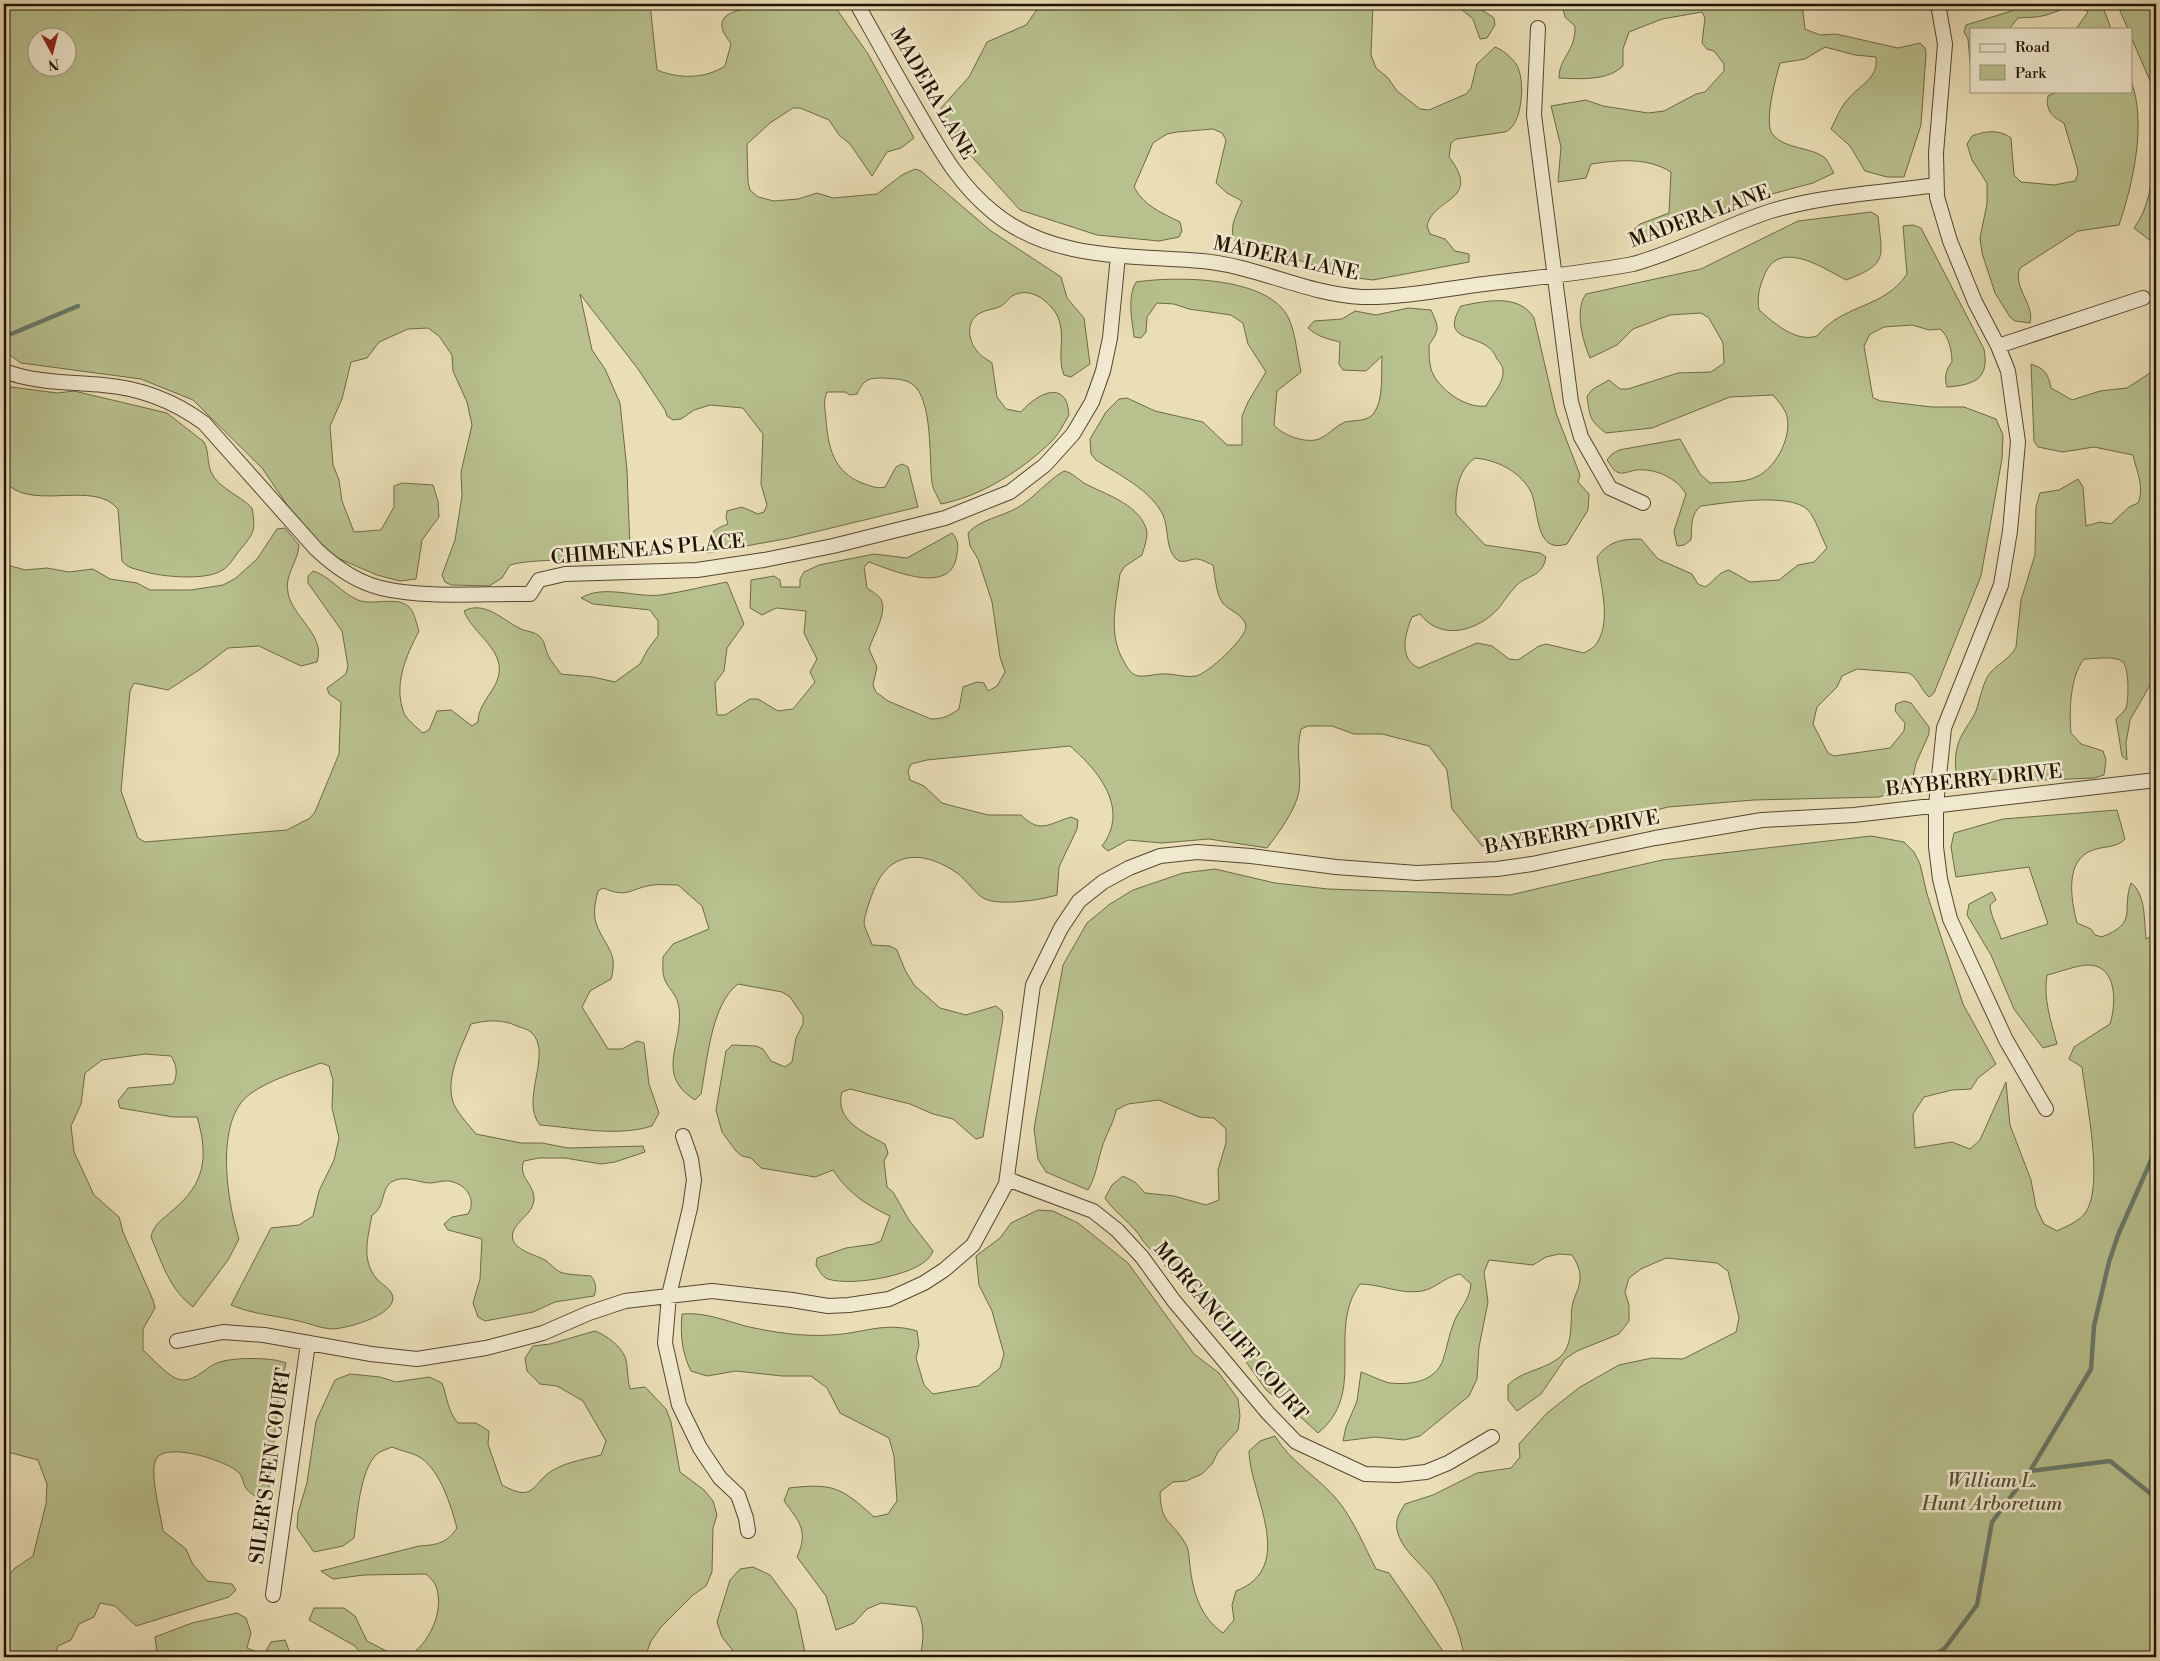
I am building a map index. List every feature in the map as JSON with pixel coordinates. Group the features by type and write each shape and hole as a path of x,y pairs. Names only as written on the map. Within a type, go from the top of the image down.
{"street":[{"name":"MADERA LANE","path":"857,4 944,158 977,199 996,214 1040,239 1072,249 1118,256 1227,265 1314,290 1363,297 1409,294 1609,269 1657,257 1770,211 1802,203 1936,185"},
{"path":"1938,4 1945,44 1936,185 1937,197 1950,241 1975,302 1998,346 2008,371 2018,442 2010,531 2001,585 1944,728 1936,805 1936,847 1940,879 1950,919 2006,1040 2046,1109"},
{"path":"1538,28 1534,115 1571,402 1581,437 1610,488 1643,503"},
{"name":"CHIMENEAS PLACE","path":"4,371 38,379 106,385 137,391 168,400 186,409 204,423 270,500 321,554 349,574 380,588 425,593 530,594 539,580 565,574 697,570 833,546 945,518 1010,492 1045,465 1073,434 1092,402 1103,371 1110,338 1118,256"},
{"path":"1998,346 2144,298"},
{"name":"BAYBERRY DRIVE","path":"1007,1179 1033,985 1061,928 1079,901 1104,882 1129,868 1160,856 1197,852 1417,873 1497,869 1762,820 1854,815 2156,780"},
{"path":"683,1136 691,1159 694,1180 690,1208 669,1295 665,1343 679,1405 700,1448 720,1478 738,1495 746,1518 748,1531"},
{"path":"177,1341 223,1332 264,1335 371,1354 417,1359 446,1356 543,1333 626,1301 669,1295 712,1291 828,1306 889,1299 924,1283 944,1270 973,1245 989,1219 1007,1179"},
{"name":"MORGANCLIFF COURT","path":"1007,1179 1093,1212 1117,1230 1142,1257 1174,1301 1268,1413 1296,1442 1365,1474 1397,1475 1426,1472 1448,1463 1492,1437"},
{"name":"SILER'S FEN COURT","path":"273,1596 308,1343"}],"green space":[{"path":"4,4 650,4 657,70 674,75 692,76 709,73 725,66 731,44 723,32 722,23 727,16 738,10 771,5 833,4 868,54 914,138 901,148 887,152 872,176 850,144 839,135 829,120 800,108 793,108 770,123 747,144 750,190 758,197 774,201 798,199 817,193 833,198 877,194 902,175 915,169 921,171 991,231 1061,277 1067,298 1084,318 1090,364 1071,377 1064,375 1061,361 1062,338 1057,315 1049,304 1038,296 1019,293 1012,296 1001,306 981,312 976,316 971,324 970,333 972,343 978,353 992,363 997,397 1006,409 1021,412 1030,403 1048,393 1055,392 1065,399 1069,415 1055,438 1040,452 1015,472 986,488 971,495 941,504 932,483 929,430 924,402 919,391 912,384 902,380 878,378 867,381 857,394 827,392 825,405 827,430 834,458 839,466 852,478 879,488 885,487 896,467 902,464 908,467 918,507 790,538 707,553 710,537 714,531 728,524 726,518 727,511 742,507 758,514 764,512 767,505 761,484 763,434 743,408 710,405 694,410 681,419 673,420 667,416 638,369 580,294 592,350 605,369 620,403 627,470 630,549 607,557 523,562 510,565 502,578 489,586 451,585 445,582 442,575 455,540 462,496 461,472 472,425 467,402 453,371 452,355 439,336 428,328 408,329 379,342 367,358 351,362 342,399 330,426 333,465 339,480 342,501 354,532 381,530 394,507 394,486 402,483 433,485 438,501 439,517 422,540 416,579 400,581 377,575 333,556 318,542 290,509 262,468 193,400 141,379 21,363 4,351 4,266 6,259 4,257"},
{"path":"1041,4 1373,4 1371,55 1376,68 1388,78 1397,91 1420,109 1429,110 1466,94 1471,88 1477,64 1495,47 1501,50 1516,64 1521,80 1521,101 1516,121 1505,132 1456,139 1451,143 1449,157 1458,171 1461,182 1459,191 1438,209 1431,217 1427,226 1430,234 1445,239 1455,251 1469,254 1469,262 1373,280 1357,278 1235,241 1232,231 1242,201 1227,193 1216,183 1226,140 1222,133 1213,129 1167,134 1153,143 1134,187 1148,204 1180,222 1182,231 1179,237 1159,241 1097,235 1020,210 965,149 941,108 969,77 987,42 1026,25"},
{"path":"1455,4 1476,8 1494,18 1495,25 1487,38 1480,39 1473,19"},
{"path":"1562,4 1603,4 1607,7 1618,4 1802,4 1805,29 1820,35 1836,34 1898,48 1920,43 1925,48 1926,54 1921,125 1904,177 1887,177 1865,171 1850,146 1831,129 1846,101 1872,76 1875,70 1876,57 1855,55 1825,47 1805,59 1780,63 1771,100 1769,121 1770,129 1778,140 1824,157 1834,173 1813,183 1727,206 1703,219 1669,225 1644,237 1630,240 1630,233 1640,224 1669,213 1671,172 1662,167 1643,162 1612,161 1591,164 1586,178 1558,182 1561,147 1551,106 1586,100 1603,106 1648,113 1664,111 1696,94 1705,92 1724,71 1724,64 1714,51 1707,49 1702,43 1705,18 1702,12 1662,19 1629,32 1623,49 1623,66 1617,71 1593,78 1559,78 1562,65 1575,35 1575,26 1565,17"},
{"path":"2026,4 2102,4 2111,28 2077,28 2088,12 2072,7 2039,17 2018,18 2010,28 1970,28 1970,62 1968,39 1964,32 1966,25 2018,9"},
{"path":"2117,4 2156,4 2156,103 2151,83 2132,39 2132,28 2128,28"},
{"path":"2132,84 2136,97 2138,134 2133,172 2119,225 2078,231 2020,268 2019,282 2031,316 2030,323 2015,321 2010,317 1995,293 1982,253 1980,238 1987,204 1987,183 1972,160 1967,144 1972,136 1977,134 1987,132 2002,133 2011,138 2014,175 2021,182 2054,185 2075,181 2078,174 2077,167 2064,123 2049,110 2048,96 2056,92 2132,92"},
{"path":"2156,156 2156,245 2134,228 2146,203"},
{"path":"1871,212 1878,216 1881,250 1876,264 1870,269 1846,280 1801,259 1790,257 1779,259 1771,265 1764,276 1758,305 1759,310 1771,321 1793,334 1801,337 1817,336 1839,317 1876,300 1898,285 1907,274 1903,226 1913,225 1921,228 1984,349 1985,367 1982,374 1972,382 1947,387 1946,377 1952,362 1951,353 1948,340 1940,329 1929,330 1912,325 1884,327 1870,334 1864,346 1873,398 1881,401 1932,407 1964,407 1996,419 2003,435 2002,459 1981,576 1934,693 1929,697 1909,673 1857,669 1842,676 1837,687 1817,707 1813,724 1828,753 1834,756 1890,748 1904,731 1905,723 1895,711 1896,704 1904,701 1911,703 1929,727 1929,734 1916,763 1911,786 1879,797 1754,800 1668,807 1573,832 1482,846 1452,809 1447,770 1429,746 1382,734 1354,734 1332,726 1308,726 1301,729 1299,738 1300,783 1297,798 1286,821 1267,848 1209,839 1162,843 1128,840 1108,851 1102,846 1110,832 1113,818 1112,805 1100,779 1070,746 927,760 911,764 908,771 910,780 924,786 942,803 988,815 1021,815 1039,826 1071,817 1078,820 1077,829 1059,867 1057,895 1021,901 992,901 981,897 961,876 946,866 924,858 913,857 893,864 884,872 875,886 864,923 872,945 890,946 897,950 905,970 914,985 940,1008 966,1015 996,1006 1002,1011 1003,1018 983,1137 976,1139 953,1119 933,1114 910,1104 850,1089 842,1092 842,1110 847,1118 860,1130 885,1144 888,1153 884,1161 887,1187 893,1192 909,1220 933,1251 917,1267 903,1273 869,1280 839,1281 828,1279 822,1275 816,1265 817,1258 846,1248 874,1244 881,1241 890,1216 858,1197 844,1185 833,1170 815,1177 761,1168 751,1158 742,1156 736,1151 722,1132 716,1110 726,1051 732,1045 756,1046 763,1049 771,1061 785,1067 792,1062 796,1038 803,1024 803,1016 790,997 782,992 738,984 729,993 716,1019 708,1050 701,1094 695,1100 682,1090 675,1079 673,1067 680,1017 677,1000 664,978 663,957 673,944 709,929 702,906 678,885 645,886 624,893 603,888 598,891 595,919 599,931 612,955 613,970 611,979 590,991 582,1007 608,1049 622,1049 637,1041 644,1043 649,1084 659,1113 652,1126 625,1131 611,1131 540,1125 535,1115 533,1103 539,1052 537,1041 530,1031 506,1022 489,1021 471,1024 453,1072 451,1092 453,1102 460,1115 476,1134 521,1143 542,1143 568,1148 643,1146 645,1152 615,1162 601,1164 565,1158 539,1158 524,1161 522,1167 524,1176 534,1194 534,1200 531,1209 513,1232 512,1238 514,1243 523,1250 545,1260 560,1272 591,1276 596,1286 594,1296 555,1302 533,1312 485,1321 478,1317 473,1303 480,1279 482,1239 448,1230 444,1224 452,1217 468,1214 471,1203 468,1193 460,1185 449,1181 430,1183 400,1179 387,1186 380,1207 372,1215 367,1248 368,1263 371,1271 388,1289 393,1298 391,1304 377,1316 347,1327 331,1329 231,1305 271,1228 299,1225 313,1216 319,1191 334,1160 339,1138 332,1108 333,1080 329,1066 321,1063 267,1084 250,1094 239,1106 231,1122 226,1162 231,1204 239,1239 228,1260 193,1307 178,1293 163,1266 151,1237 156,1226 183,1201 192,1191 198,1180 203,1157 203,1145 197,1117 173,1117 120,1108 118,1101 128,1088 173,1084 176,1070 171,1056 145,1054 102,1060 85,1073 81,1104 71,1126 74,1152 94,1195 119,1217 123,1232 153,1300 155,1308 143,1329 143,1350 167,1372 181,1380 192,1378 212,1365 223,1361 262,1359 286,1363 280,1385 269,1488 267,1494 261,1500 247,1490 240,1474 224,1464 184,1452 162,1454 156,1459 154,1474 163,1531 186,1549 192,1563 207,1581 232,1584 236,1590 229,1597 136,1626 115,1606 100,1603 94,1617 79,1624 71,1640 58,1646 54,1657 4,1657 4,1581 15,1568 33,1556 46,1504 47,1484 38,1460 4,1451 4,564 25,570 47,568 69,572 93,569 110,579 137,583 150,590 191,590 223,585 236,578 257,559 277,529 285,528 299,545 289,574 288,593 296,611 317,643 319,652 317,662 301,666 259,646 228,648 168,690 134,683 130,691 121,791 138,838 145,842 287,830 310,818 315,812 339,754 341,702 329,694 327,688 346,674 348,666 342,631 308,583 308,576 313,571 319,573 358,600 364,602 397,602 403,603 410,608 414,614 419,631 402,671 400,681 401,702 405,716 423,733 429,730 437,711 451,710 472,726 478,722 482,706 497,681 499,670 494,652 464,611 471,608 486,609 519,628 538,635 543,641 551,660 561,674 593,677 615,682 640,664 658,636 658,621 650,610 593,604 581,598 599,592 661,595 727,582 744,624 727,648 724,671 715,683 717,715 725,715 750,699 758,699 778,711 793,709 815,682 810,672 817,659 804,633 806,611 776,608 762,615 750,608 751,580 774,576 780,580 781,587 800,587 800,579 804,572 819,565 874,554 907,558 952,533 955,536 958,548 956,559 951,570 942,576 931,578 918,577 869,562 864,567 867,588 880,597 883,607 881,619 869,649 877,667 873,685 876,692 888,701 931,719 939,718 959,709 963,687 977,682 984,683 988,691 997,686 1005,672 1000,657 992,602 978,559 970,546 968,533 979,524 1017,508 1064,471 1128,506 1142,519 1147,531 1142,555 1124,567 1120,574 1115,607 1114,629 1118,650 1128,668 1133,674 1138,676 1166,674 1196,676 1209,669 1234,647 1245,632 1245,622 1222,602 1217,589 1213,565 1198,559 1179,561 1176,559 1170,549 1165,520 1158,506 1134,484 1096,460 1091,454 1090,439 1106,412 1119,399 1127,398 1155,411 1203,422 1227,445 1242,445 1242,416 1266,372 1248,344 1243,323 1231,315 1189,309 1174,304 1157,303 1147,317 1146,332 1141,338 1134,337 1131,302 1136,282 1174,279 1197,280 1220,282 1263,294 1279,305 1289,319 1295,338 1301,372 1277,391 1274,425 1288,435 1308,440 1319,439 1345,422 1365,419 1371,416 1379,401 1381,386 1382,356 1366,371 1343,370 1339,364 1340,342 1316,334 1308,328 1314,321 1342,319 1355,311 1376,315 1408,308 1431,310 1437,328 1437,332 1429,345 1430,363 1434,376 1446,390 1461,401 1478,406 1486,406 1501,381 1502,367 1489,348 1482,343 1461,335 1457,331 1454,325 1456,317 1461,306 1480,302 1511,302 1528,310 1534,318 1556,413 1580,475 1578,482 1589,494 1588,510 1567,544 1556,546 1548,543 1540,528 1530,490 1525,483 1506,467 1491,461 1475,458 1464,469 1458,483 1456,514 1485,545 1540,553 1546,557 1544,564 1537,573 1519,583 1493,614 1475,626 1465,629 1446,630 1436,627 1420,614 1412,617 1407,631 1405,646 1408,659 1419,668 1477,643 1492,646 1509,659 1518,660 1539,646 1546,644 1584,653 1593,648 1597,643 1604,624 1604,601 1597,557 1611,544 1641,539 1658,559 1692,574 1698,584 1705,587 1722,573 1729,570 1750,582 1779,580 1798,565 1814,562 1827,548 1808,510 1787,501 1773,500 1741,501 1701,506 1693,517 1691,540 1684,545 1677,546 1674,531 1686,494 1682,488 1658,472 1636,470 1622,473 1617,472 1607,460 1619,450 1680,439 1700,474 1710,483 1751,479 1771,466 1782,448 1788,429 1785,411 1773,395 1730,397 1652,428 1606,433 1591,418 1587,396 1593,389 1609,380 1620,389 1628,389 1678,373 1711,372 1724,363 1723,343 1709,318 1701,313 1670,315 1633,329 1617,345 1590,358 1582,335 1580,317 1582,301 1586,294 1701,269 1798,221"},
{"path":"2031,364 2045,372 2051,388 2072,400 2100,391 2127,388 2156,369 2156,652 2150,685 2130,720 2126,743 2127,760 2122,756 2116,719 2126,708 2127,704 2128,684 2125,665 2123,662 2115,659 2084,659 2079,666 2073,684 2070,714 2071,733 2081,744 2103,751 2106,760 2104,775 2094,778 2019,781 1985,779 1963,787 1959,782 1956,769 1957,747 1973,718 1988,676 2016,647 2021,600 2035,555 2036,507 2040,493 2059,490 2078,479 2083,487 2086,526 2100,522 2111,524 2129,507 2138,503 2141,491 2133,455 2094,447 2063,452 2038,447 2034,441"},
{"path":"4,386 57,393 74,391 167,413 204,442 214,478 252,508 254,527 248,540 229,565 212,575 193,577 163,575 127,566 122,561 118,509 108,501 80,495 34,495 20,492 8,485 4,487"},
{"name":"William L. Hunt Arboretum","path":"2117,810 2125,839 2118,844 2093,850 2077,862 2072,881 2072,892 2077,923 2091,929 2095,935 2102,937 2113,932 2125,921 2131,883 2136,888 2142,901 2146,939 2156,934 2156,1657 1464,1657 1457,1628 1440,1591 1435,1582 1407,1551 1399,1537 1397,1519 1405,1504 1433,1495 1477,1473 1511,1468 1520,1457 1519,1444 1547,1413 1580,1387 1619,1365 1652,1358 1683,1359 1736,1332 1739,1318 1728,1271 1717,1263 1666,1258 1641,1269 1629,1278 1625,1292 1629,1305 1629,1321 1619,1334 1577,1351 1565,1359 1541,1394 1517,1411 1508,1400 1508,1385 1513,1380 1556,1360 1566,1350 1580,1274 1572,1255 1559,1254 1546,1257 1533,1265 1489,1260 1484,1272 1488,1302 1479,1347 1477,1379 1469,1396 1420,1436 1404,1440 1375,1437 1343,1441 1346,1427 1357,1401 1361,1372 1387,1382 1398,1383 1414,1382 1434,1373 1443,1360 1452,1327 1466,1300 1471,1284 1460,1274 1427,1290 1414,1292 1360,1284 1350,1302 1346,1321 1344,1380 1341,1399 1333,1417 1318,1433 1293,1410 1266,1390 1232,1342 1105,1198 1112,1185 1123,1176 1135,1182 1145,1193 1174,1196 1206,1205 1219,1200 1218,1170 1226,1143 1226,1129 1214,1118 1199,1117 1159,1100 1128,1104 1116,1110 1088,1190 1046,1172 1038,1159 1034,1129 1063,965 1087,923 1110,904 1133,890 1183,873 1215,869 1275,883 1328,889 1510,895 1662,860 1871,836 1904,842 1914,852 1920,864 1927,894 1963,1004 1996,1064 1978,1078 1971,1089 1952,1090 1924,1097 1913,1114 1915,1148 1952,1142 1970,1149 1980,1140 2006,1082 2010,1125 2031,1180 2036,1207 2044,1224 2057,1231 2077,1221 2086,1212 2094,1182 2090,1120 2082,1067 2069,1059 2074,1047 2110,1024 2114,998 2113,988 2106,972 2099,967 2090,965 2047,975 2047,1001 2057,1044 2043,1048 2014,1009 1991,955 1967,915 1969,904 1992,892 1996,900 1990,905 2001,939 2048,924 2029,867 1956,877 1951,847 1954,833 2003,819"},
{"path":"1038,1210 1053,1211 1078,1223 1128,1263 1194,1354 1219,1373 1238,1399 1240,1416 1238,1430 1218,1452 1212,1464 1202,1474 1186,1481 1173,1482 1160,1492 1162,1511 1186,1545 1193,1585 1199,1603 1203,1612 1215,1627 1223,1633 1234,1620 1232,1605 1236,1591 1254,1580 1264,1565 1268,1548 1266,1528 1251,1469 1249,1451 1260,1441 1275,1436 1289,1454 1339,1502 1354,1526 1376,1569 1389,1573 1447,1657 920,1657 923,1632 916,1607 881,1603 867,1609 854,1623 836,1630 826,1596 797,1557 801,1548 801,1527 784,1501 789,1488 827,1487 844,1493 874,1517 888,1514 897,1501 894,1456 889,1438 840,1413 827,1388 811,1376 782,1376 736,1371 707,1376 691,1371 682,1343 682,1314 706,1315 745,1326 798,1335 830,1335 883,1328 905,1328 917,1331 919,1345 916,1358 924,1385 933,1394 978,1386 1000,1368 1004,1354 992,1311 979,1285 976,1256 1000,1238 1011,1223"},
{"path":"595,1331 613,1341 623,1353 626,1360 630,1389 645,1387 666,1409 671,1422 680,1472 704,1490 713,1501 717,1515 713,1528 712,1572 706,1586 693,1595 661,1627 651,1641 645,1657 407,1657 415,1652 428,1636 437,1616 438,1596 436,1586 426,1574 364,1575 333,1579 321,1571 419,1546 436,1544 449,1537 457,1528 440,1480 428,1464 418,1456 392,1447 377,1454 367,1470 360,1494 354,1538 343,1546 314,1552 297,1528 298,1513 307,1483 316,1421 335,1380 350,1374 380,1377 396,1382 429,1377 442,1383 450,1409 458,1423 476,1423 489,1431 488,1444 502,1485 514,1491 528,1492 557,1468 601,1455 606,1441 583,1401 557,1386 540,1384 527,1371 525,1358 533,1346 550,1344"},
{"path":"753,1567 770,1575 796,1610 806,1657 738,1657 722,1637 717,1622 730,1580 740,1569"},
{"path":"314,1608 344,1608 355,1616 367,1641 398,1657 363,1657 355,1646 309,1620"},
{"path":"237,1613 246,1618 251,1633 247,1648 264,1655 271,1642 285,1640 290,1653 289,1657 162,1657 157,1652 155,1637 192,1623"}],"waterway":[{"path":"4,337 78,306"},
{"path":"2030,1471 2091,1369 2094,1326 2109,1262 2118,1235 2156,1149"},
{"path":"1932,1657 1945,1648 1977,1605 1992,1522 2030,1471 2110,1461 2156,1498"}]}
